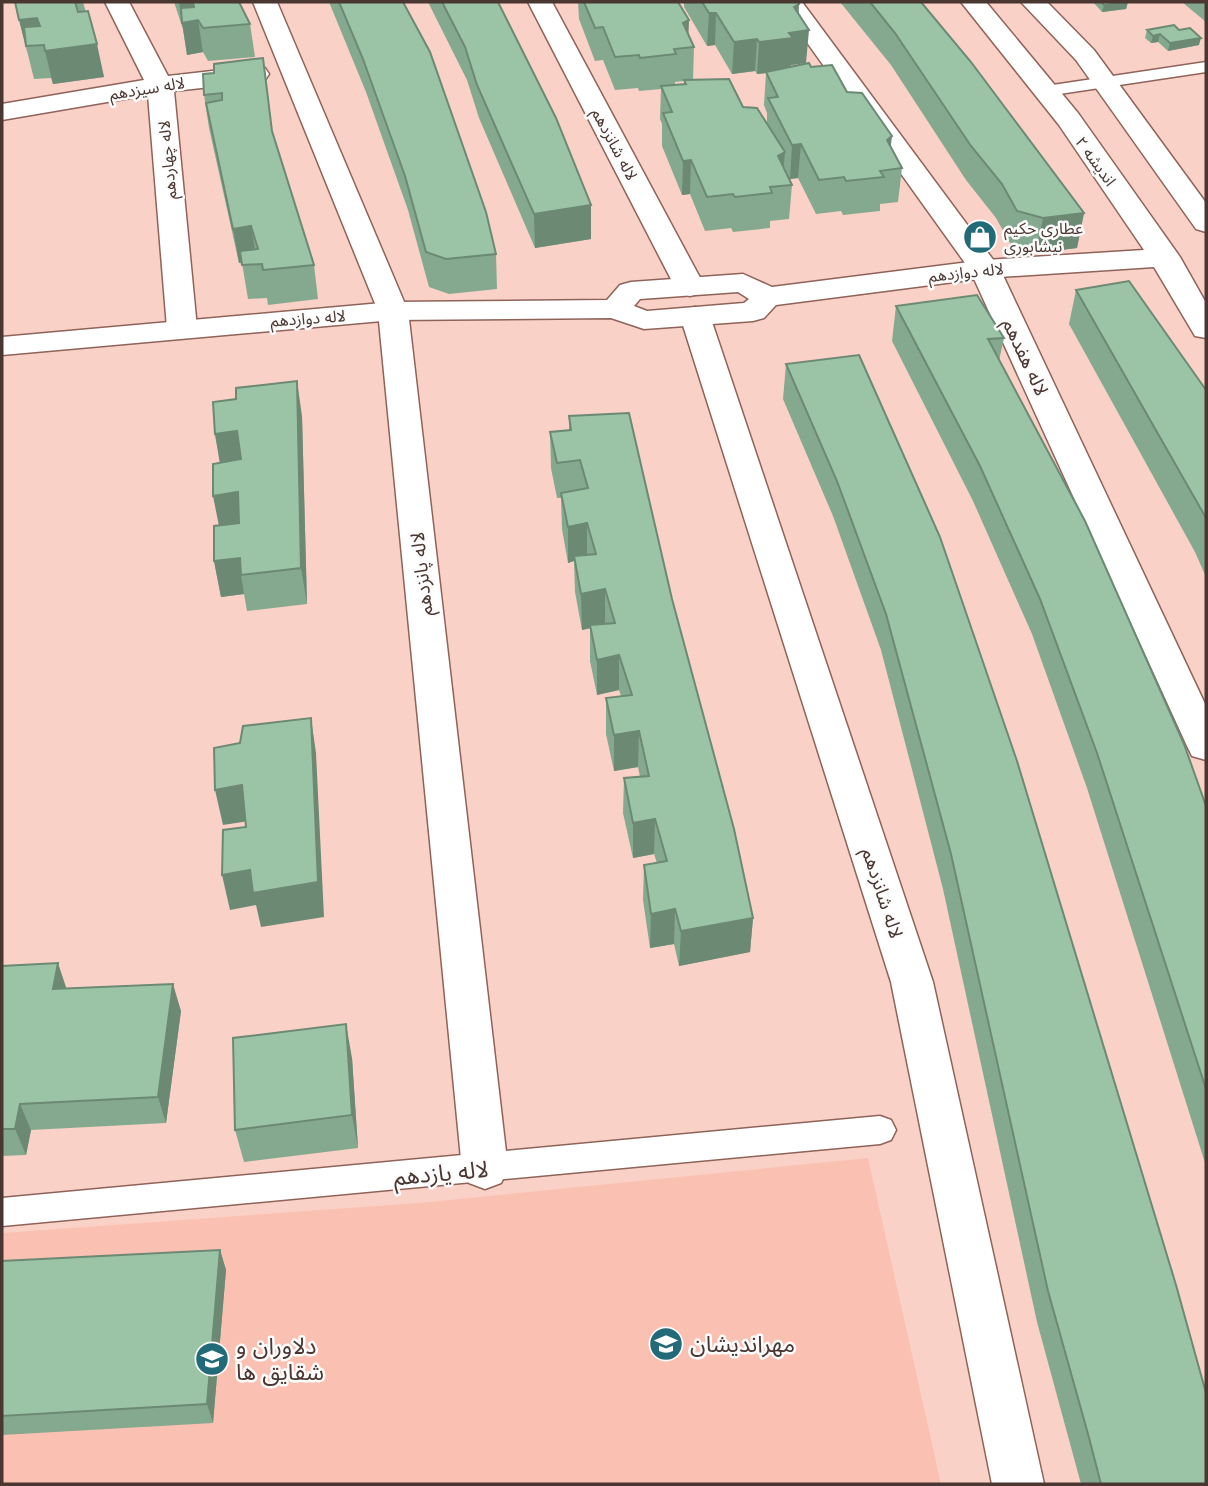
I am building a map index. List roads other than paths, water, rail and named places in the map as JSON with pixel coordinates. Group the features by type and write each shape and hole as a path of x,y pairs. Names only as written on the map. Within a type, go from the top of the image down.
{"street":[{"name":"لاله چهاردهم","path":"117,2 160,85 181,328"},
{"name":"لاله پانزدهم","path":"265,2 393,312 485,1169"},
{"name":"لاله شانزدهم","path":"540,2 693,301 912,982 940,1126 1018,1484"},
{"name":"لاله هفدهم","path":"790,2 985,269 1206,746"},
{"name":"اندیشه ۲","path":"973,2 1026,63 1165,257 1206,329"},
{"path":"1033,2 1085,55 1206,223"},
{"name":"لاله سیزدهم","path":"2,112 160,85 292,69"},
{"name":"لاله دوازدهم","path":"2,346 181,328 393,312 615,309 644,320 693,301 753,312 767,297 985,269 1165,257"}],"lane":[{"path":"1046,91 1206,67"},
{"name":"لاله یازدهم","path":"2,1212 485,1169 880,1130"}],"place":[{"name":"عطاری حکیم نیشابوری","path":"980,237"},
{"name":"مهراندیشان","path":"666,1344"},
{"name":"دلاوران و شقایق ها","path":"212,1359"}]}
